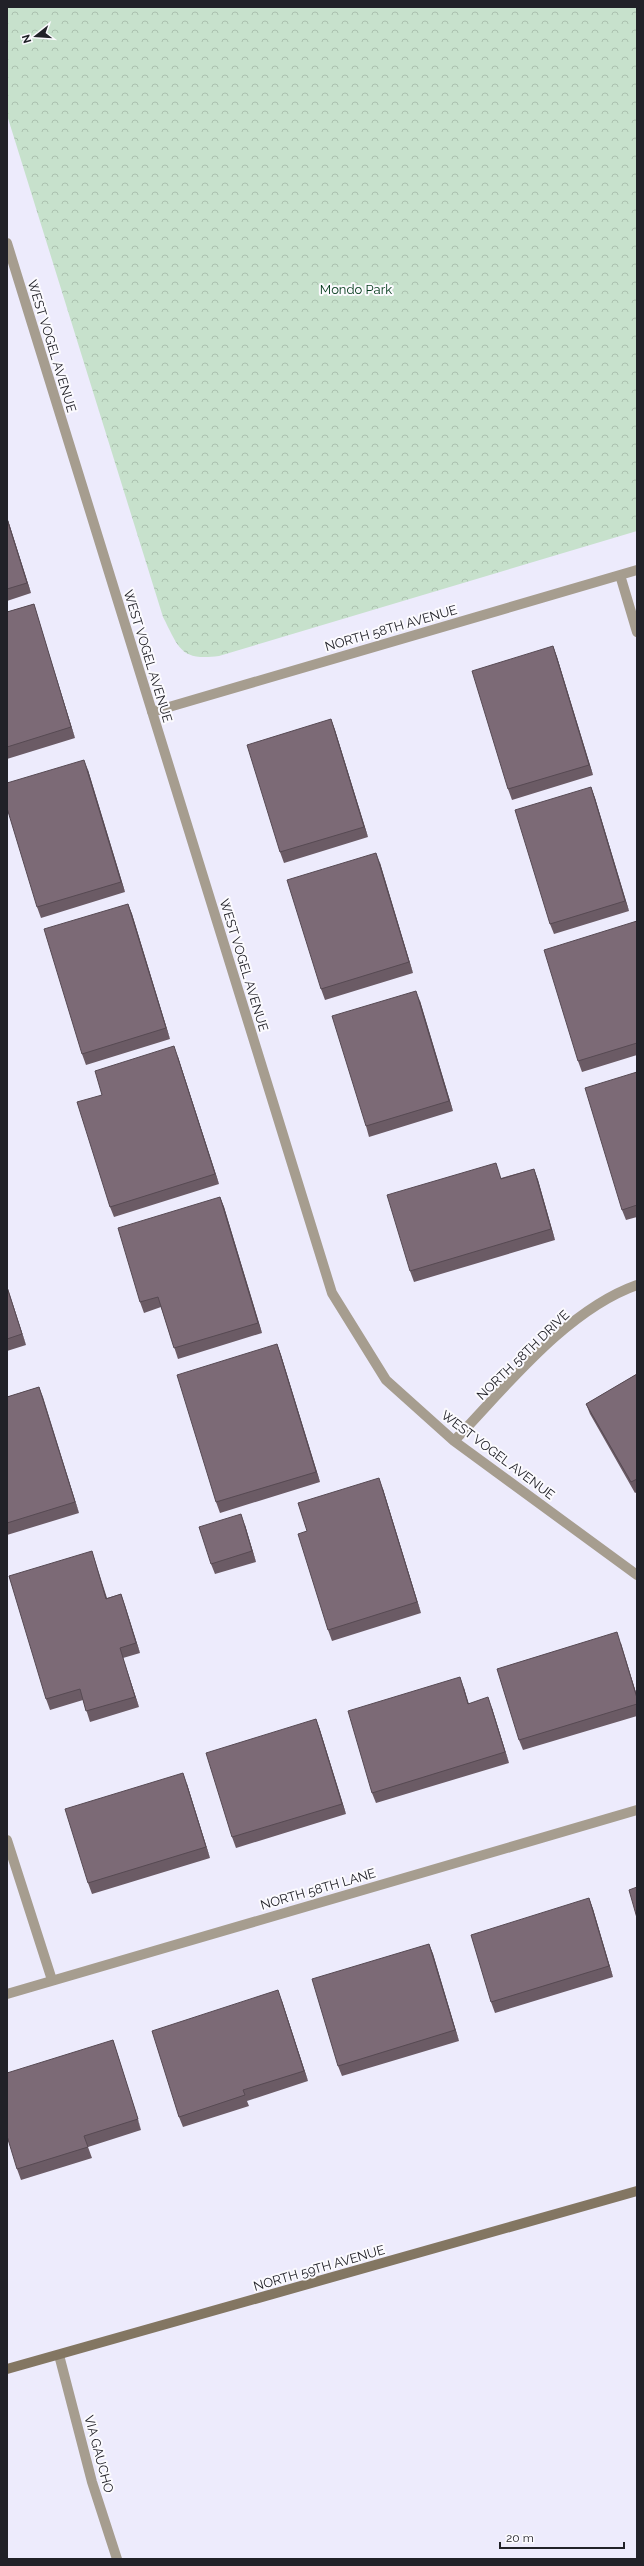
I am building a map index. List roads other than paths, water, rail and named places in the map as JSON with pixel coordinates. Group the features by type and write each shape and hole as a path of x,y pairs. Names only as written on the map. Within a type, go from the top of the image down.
{"main road":[{"name":"NORTH 59TH AVENUE","path":"7,2369 637,2190"}],"street":[{"name":"WEST VOGEL AVENUE","path":"7,243 332,1293 386,1380 454,1441 637,1575"},
{"name":"NORTH 58TH AVENUE","path":"152,712 637,570"},
{"path":"620,575 637,632"},
{"name":"NORTH 58TH DRIVE","path":"454,1441 542,1350 584,1314 637,1285"},
{"name":"NORTH 58TH LANE","path":"7,1994 637,1810"},
{"path":"7,1840 52,1980"},
{"name":"VIA GAUCHO","path":"59,2355 92,2482 117,2559"}],"park label":[{"name":"Mondo Park","path":"356,289"}]}
